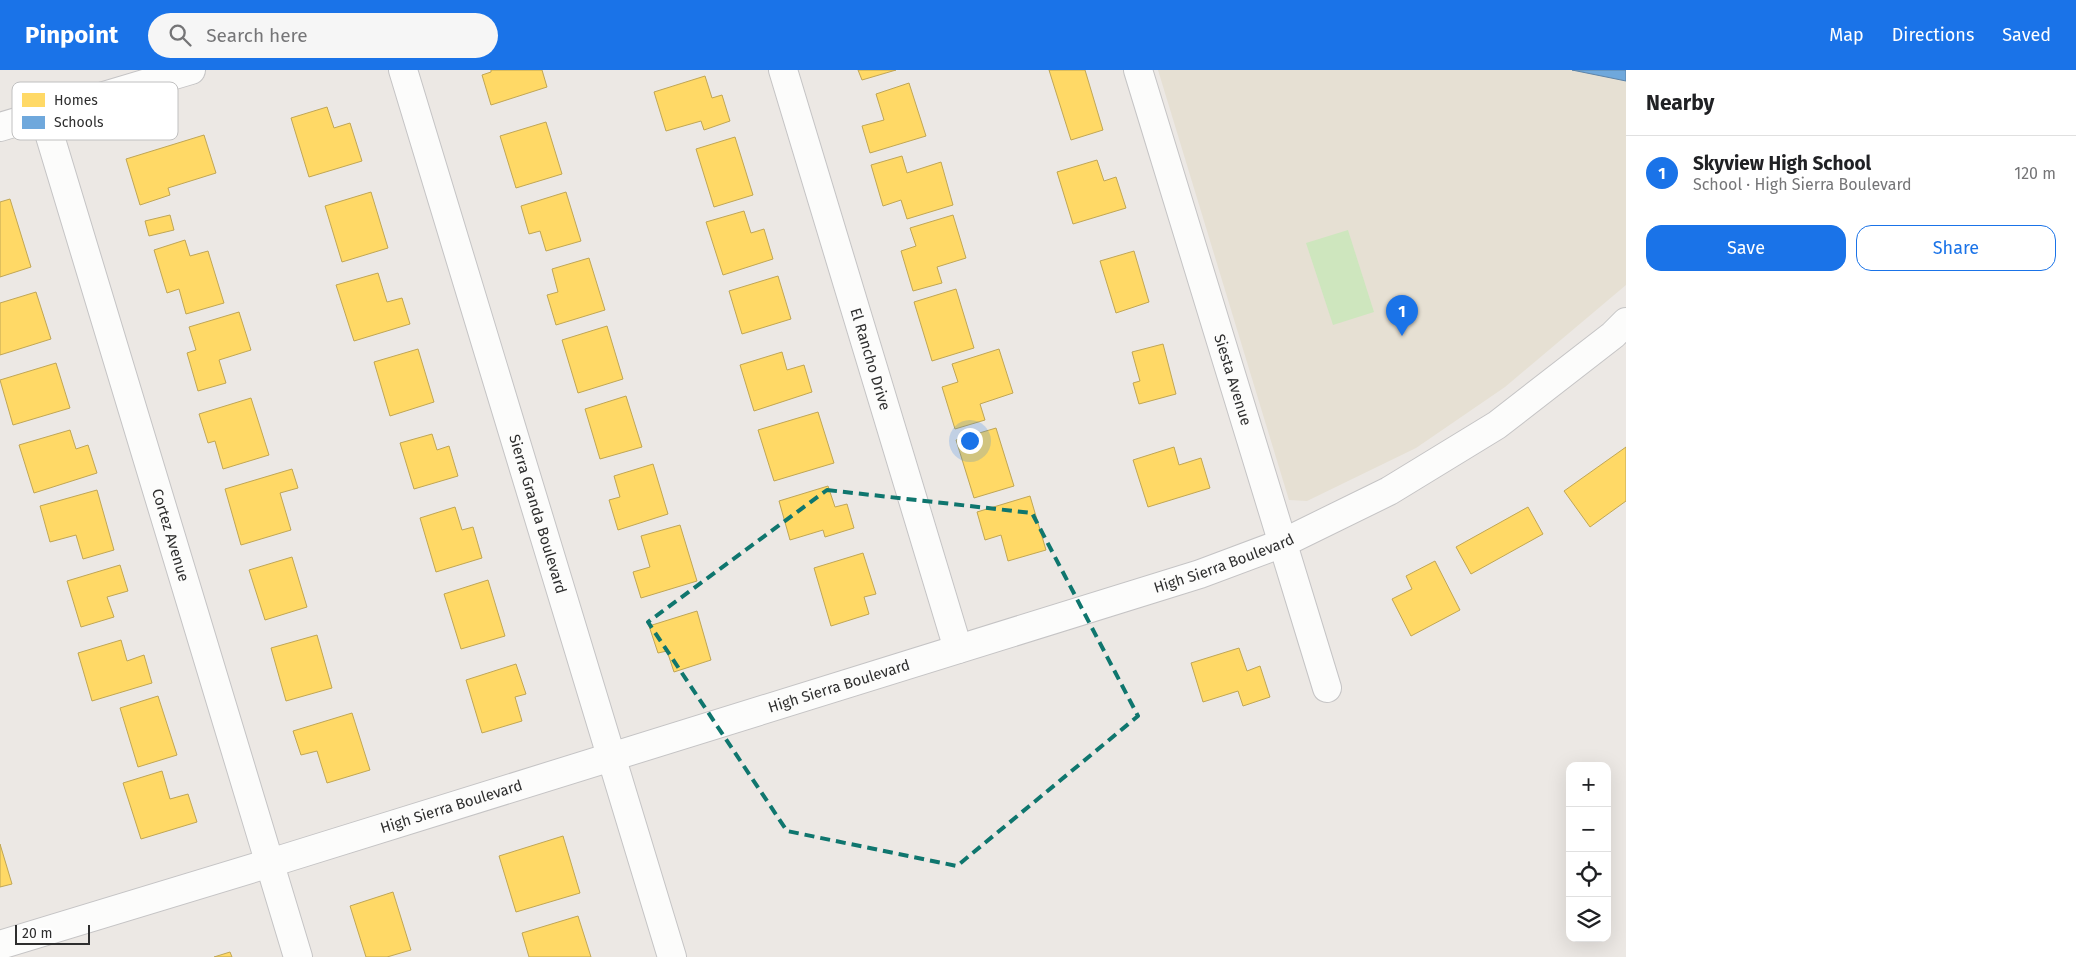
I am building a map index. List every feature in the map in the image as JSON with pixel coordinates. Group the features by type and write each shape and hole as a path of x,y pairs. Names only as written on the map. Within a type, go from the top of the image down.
{"street":[{"path":"150,82 191,70"},
{"name":"Sierra Granda Boulevard","path":"403,70 672,957"},
{"name":"El Rancho Drive","path":"783,70 958,649"},
{"name":"Siesta Avenue","path":"1138,70 1327,688"},
{"path":"0,127 12,123"},
{"name":"Cortez Avenue","path":"51,140 298,957"},
{"name":"High Sierra Boulevard","path":"0,945 270,864 1200,574 1283,543 1389,491 1497,425 1622,335"}],"highlighted area":[{"path":"827,490 1032,513 1138,716 957,866 787,831 648,622"}],"shaded area":[{"path":"1158,70 1626,70 1626,285 1505,387 1416,448 1307,501 1289,500"}],"green space":[{"path":"1348,230 1374,312 1333,325 1306,243"}],"building: Homes":[{"path":"491,70 542,70 547,87 491,105 482,75 491,72"},
{"path":"858,70 896,70 862,80"},
{"path":"1049,70 1085,70 1103,130 1071,140"},
{"path":"705,76 712,98 722,95 730,121 704,130 701,121 666,131 654,92"},
{"path":"909,83 926,136 870,153 862,126 884,120 876,94"},
{"path":"327,107 334,128 350,123 362,161 309,177 291,118"},
{"path":"546,122 562,174 516,188 500,136"},
{"path":"204,135 216,173 168,188 170,195 140,205 126,159"},
{"path":"735,137 753,195 714,207 696,149"},
{"path":"902,156 907,173 941,162 953,205 907,219 901,200 883,206 871,165"},
{"path":"1097,160 1104,181 1116,177 1126,208 1073,224 1057,172"},
{"path":"371,192 388,248 342,262 325,206"},
{"path":"566,192 581,241 546,251 540,231 529,234 521,206"},
{"path":"10,199 31,267 0,277 0,202"},
{"path":"744,211 751,233 764,229 773,259 723,275 706,222"},
{"path":"170,215 174,230 149,236 145,221"},
{"path":"953,215 966,258 937,267 942,283 913,291 901,251 916,246 910,228"},
{"path":"185,240 190,256 208,251 224,303 186,314 179,289 167,293 154,250"},
{"path":"1134,251 1149,302 1116,313 1100,261"},
{"path":"589,258 605,310 556,325 547,295 558,292 552,269"},
{"path":"378,273 387,302 402,298 410,324 354,341 336,285"},
{"path":"778,276 791,319 742,334 729,291"},
{"path":"956,289 974,348 932,361 914,302"},
{"path":"36,292 51,339 0,355 0,303"},
{"path":"239,312 251,350 219,360 226,383 198,391 187,353 196,350 189,327"},
{"path":"607,326 623,379 578,393 562,340"},
{"path":"1163,344 1176,394 1139,404 1133,383 1140,381 1132,352"},
{"path":"418,349 434,402 390,416 374,362"},
{"path":"999,349 1013,393 980,404 985,420 955,429 942,387 958,382 952,364"},
{"path":"782,352 787,370 804,365 812,392 754,411 740,365"},
{"path":"56,363 70,408 13,425 0,380"},
{"path":"626,396 642,447 600,459 585,409"},
{"path":"251,398 269,455 223,469 215,441 208,443 199,414"},
{"path":"818,412 834,463 774,481 758,430"},
{"path":"996,428 1014,486 974,498 956,440"},
{"path":"70,430 76,449 88,445 97,473 34,493 19,445"},
{"path":"432,434 437,450 449,446 458,476 414,489 400,443"},
{"path":"1174,447 1179,465 1201,458 1210,488 1148,507 1133,460"},
{"path":"1626,447 1626,501 1590,527 1564,491"},
{"path":"653,464 668,514 618,530 609,500 620,497 614,476"},
{"path":"292,469 298,488 280,493 291,530 241,545 225,489"},
{"path":"828,486 835,507 847,504 854,528 825,537 823,530 790,540 779,501"},
{"path":"97,490 114,550 83,559 76,535 50,542 40,506"},
{"path":"1030,496 1046,550 1008,561 1001,535 985,540 977,512"},
{"path":"455,507 462,530 473,527 482,558 436,572 420,518"},
{"path":"1528,507 1543,534 1471,574 1456,547"},
{"path":"680,525 697,581 641,598 633,572 650,567 641,536"},
{"path":"863,553 876,594 864,597 869,614 831,626 814,568"},
{"path":"292,557 307,607 265,620 249,570"},
{"path":"1435,561 1460,610 1411,636 1392,599 1412,589 1406,576"},
{"path":"120,565 128,591 107,597 114,617 81,627 67,581"},
{"path":"488,580 505,636 461,649 444,594"},
{"path":"697,611 711,660 674,672 667,651 658,653 649,626"},
{"path":"317,635 332,688 286,701 271,648"},
{"path":"121,640 127,661 144,655 152,683 92,701 78,653"},
{"path":"1239,648 1247,671 1260,666 1270,697 1243,706 1238,691 1203,702 1191,663"},
{"path":"516,664 526,694 515,697 522,721 482,733 466,680"},
{"path":"158,696 177,755 138,767 120,708"},
{"path":"352,713 370,770 327,783 317,751 301,755 293,731"},
{"path":"162,771 170,799 188,794 197,822 141,839 123,783"},
{"path":"563,836 580,893 516,912 499,856"},
{"path":"0,844 12,884 0,887"},
{"path":"393,892 411,950 387,957 366,957 350,906"},
{"path":"578,916 591,957 529,957 522,933"},
{"path":"230,952 232,957 214,957"}],"building: Schools":[{"path":"1572,70 1626,70 1626,81"}],"place":[{"name":"Skyview High School","path":"1402,336"}]}
